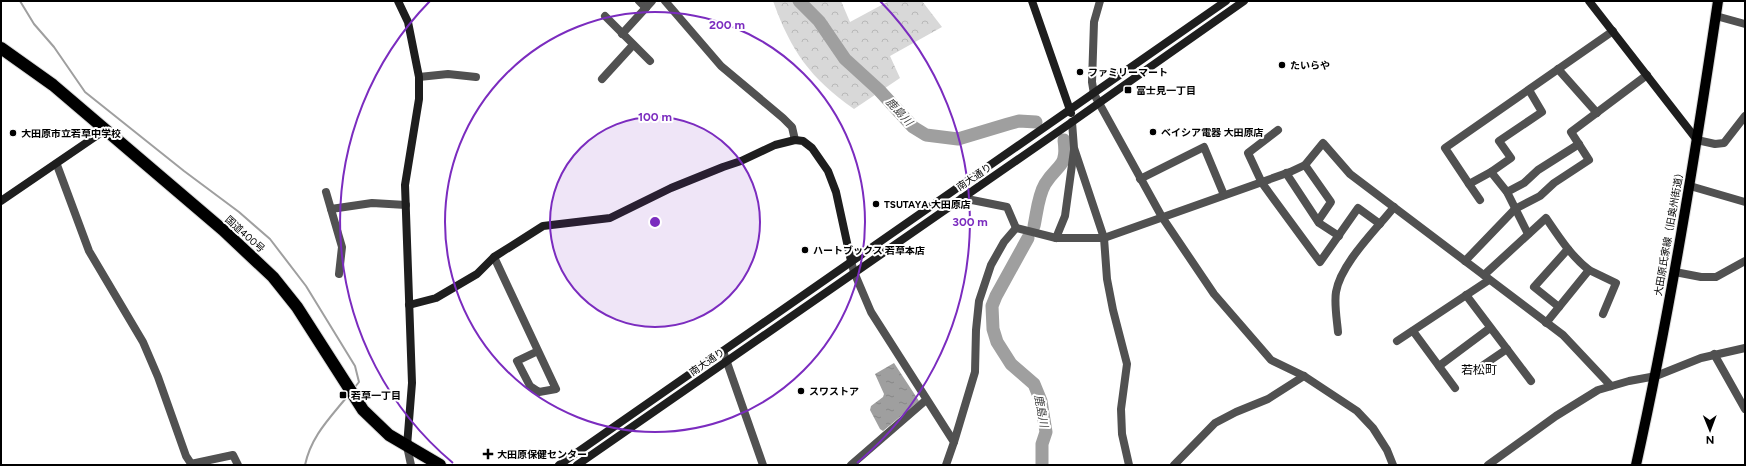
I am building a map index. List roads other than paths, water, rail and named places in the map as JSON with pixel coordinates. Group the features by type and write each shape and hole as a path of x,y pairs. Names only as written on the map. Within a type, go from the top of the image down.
{"highway":[{"name":"国道400号","path":"1,48 53,85 223,230 273,277 297,307 363,410 380,428 440,465"}],"main road":[{"name":"大田原氏家線（旧奥州街道）","path":"1636,465 1656,376 1690,186 1718,1"}],"street":[{"path":"398,1 408,22 419,77 419,98 405,185 408,305 412,383 407,446 411,465"},
{"path":"639,1 646,8"},
{"path":"622,34 652,1"},
{"path":"665,1 721,66 784,118 792,127 795,140"},
{"path":"1032,1 1053,65 1063,86 1070,109 1072,122 1074,148 1065,216 1056,238"},
{"path":"1100,1 1094,22 1092,82 1094,94 1162,217 1214,294 1256,345 1271,360 1304,376 1357,411 1373,428 1387,450 1393,465"},
{"name":"南大通り","path":"559,465 1226,1"},
{"name":"南大通り","path":"577,465 1100,103 1244,1"},
{"path":"1589,1 1698,140 1715,144 1724,143 1745,116"},
{"path":"605,16 650,61"},
{"path":"1716,16 1745,24"},
{"path":"1480,200 1445,148 1613,31"},
{"path":"602,79 633,45"},
{"path":"1558,69 1597,113"},
{"path":"419,77 448,74 476,77"},
{"path":"1465,261 1516,209 1540,196 1554,183 1589,160 1571,132 1647,75"},
{"path":"1470,184 1511,158 1499,141 1542,112 1529,90"},
{"path":"1,201 57,165 105,130"},
{"path":"1278,130 1248,153 1262,183 1320,262 1358,208 1380,224"},
{"path":"408,305 436,298 477,274 494,257 543,226 610,218 671,188 722,166 741,161 775,145 795,140 803,141 812,148 828,171 836,192 854,272 871,312 954,442"},
{"path":"1016,228 1056,238 1104,238 1286,174 1305,164 1323,143 1350,174 1563,335 1612,386"},
{"path":"1507,192 1524,183 1538,170 1579,144"},
{"path":"1140,179 1204,147 1224,195"},
{"path":"1074,148 1104,238 1107,279 1113,310 1127,364 1121,409 1122,434 1129,465"},
{"path":"1305,164 1331,202 1318,221"},
{"path":"57,165 89,251 142,342 191,465 233,456 238,465"},
{"path":"1491,172 1507,192 1528,234"},
{"path":"1286,174 1318,221 1339,236"},
{"path":"1690,186 1745,202"},
{"path":"326,192 342,247 339,274"},
{"path":"962,198 1008,207 1016,228"},
{"path":"331,209 372,203 406,205"},
{"path":"1338,332 1336,294 1339,280 1353,259 1394,207"},
{"path":"1397,341 1466,296 1546,218 1568,249 1580,262 1590,270 1616,283 1603,314"},
{"path":"946,465 975,372 976,330 979,301 991,265 1004,242 1016,228"},
{"path":"1559,307 1534,287 1568,249"},
{"path":"494,257 556,389 539,392 530,386 517,361 538,351"},
{"path":"1674,272 1701,277 1716,277 1745,261"},
{"path":"1546,323 1590,270"},
{"path":"1466,296 1531,381"},
{"path":"1439,366 1490,328"},
{"path":"1413,331 1455,388"},
{"path":"1488,465 1556,416 1598,390 1629,381 1656,376 1714,354 1745,348"},
{"path":"1479,368 1507,350"},
{"path":"723,351 763,465"},
{"path":"1714,354 1745,408"},
{"path":"1174,465 1215,423 1236,412 1268,399 1304,376"},
{"path":"851,465 926,400"}],"water":[{"path":"894,363 919,401 883,431 880,429 870,410 871,406 883,397 884,394 875,374"}],"waterway":[{"path":"20,1 34,24 54,47 85,92 184,171 239,212 270,239 306,286 355,366 359,382 355,387"},
{"name":"鹿島川","path":"799,1 819,21 845,59 879,90 913,127 926,135 958,139 1019,121 1036,122"},
{"name":"鹿島川","path":"1034,226 1039,199 1045,184 1063,161 1065,149 1064,140"},
{"name":"鹿島川","path":"1028,238 992,306 993,329 997,342 1011,364 1034,384 1041,401 1046,432 1042,444 1042,465"},
{"path":"305,465 311,446 316,437 346,398"}],"place":[{"name":"たいらや","path":"1282,65"},
{"name":"ファミリーマート","path":"1080,72"},
{"name":"富士見一丁目","path":"1128,90"},
{"name":"ベイシア電器 大田原店","path":"1153,132"},
{"name":"大田原市立若草中学校","path":"13,133"},
{"name":"TSUTAYA 大田原店","path":"876,204"},
{"name":"ハートブックス 若草本店","path":"805,250"},
{"name":"スワストア","path":"801,391"},
{"name":"若草一丁目","path":"343,395"},
{"name":"大田原保健センター","path":"488,454"}],"district":[{"name":"若松町","path":"1479,370"}]}
